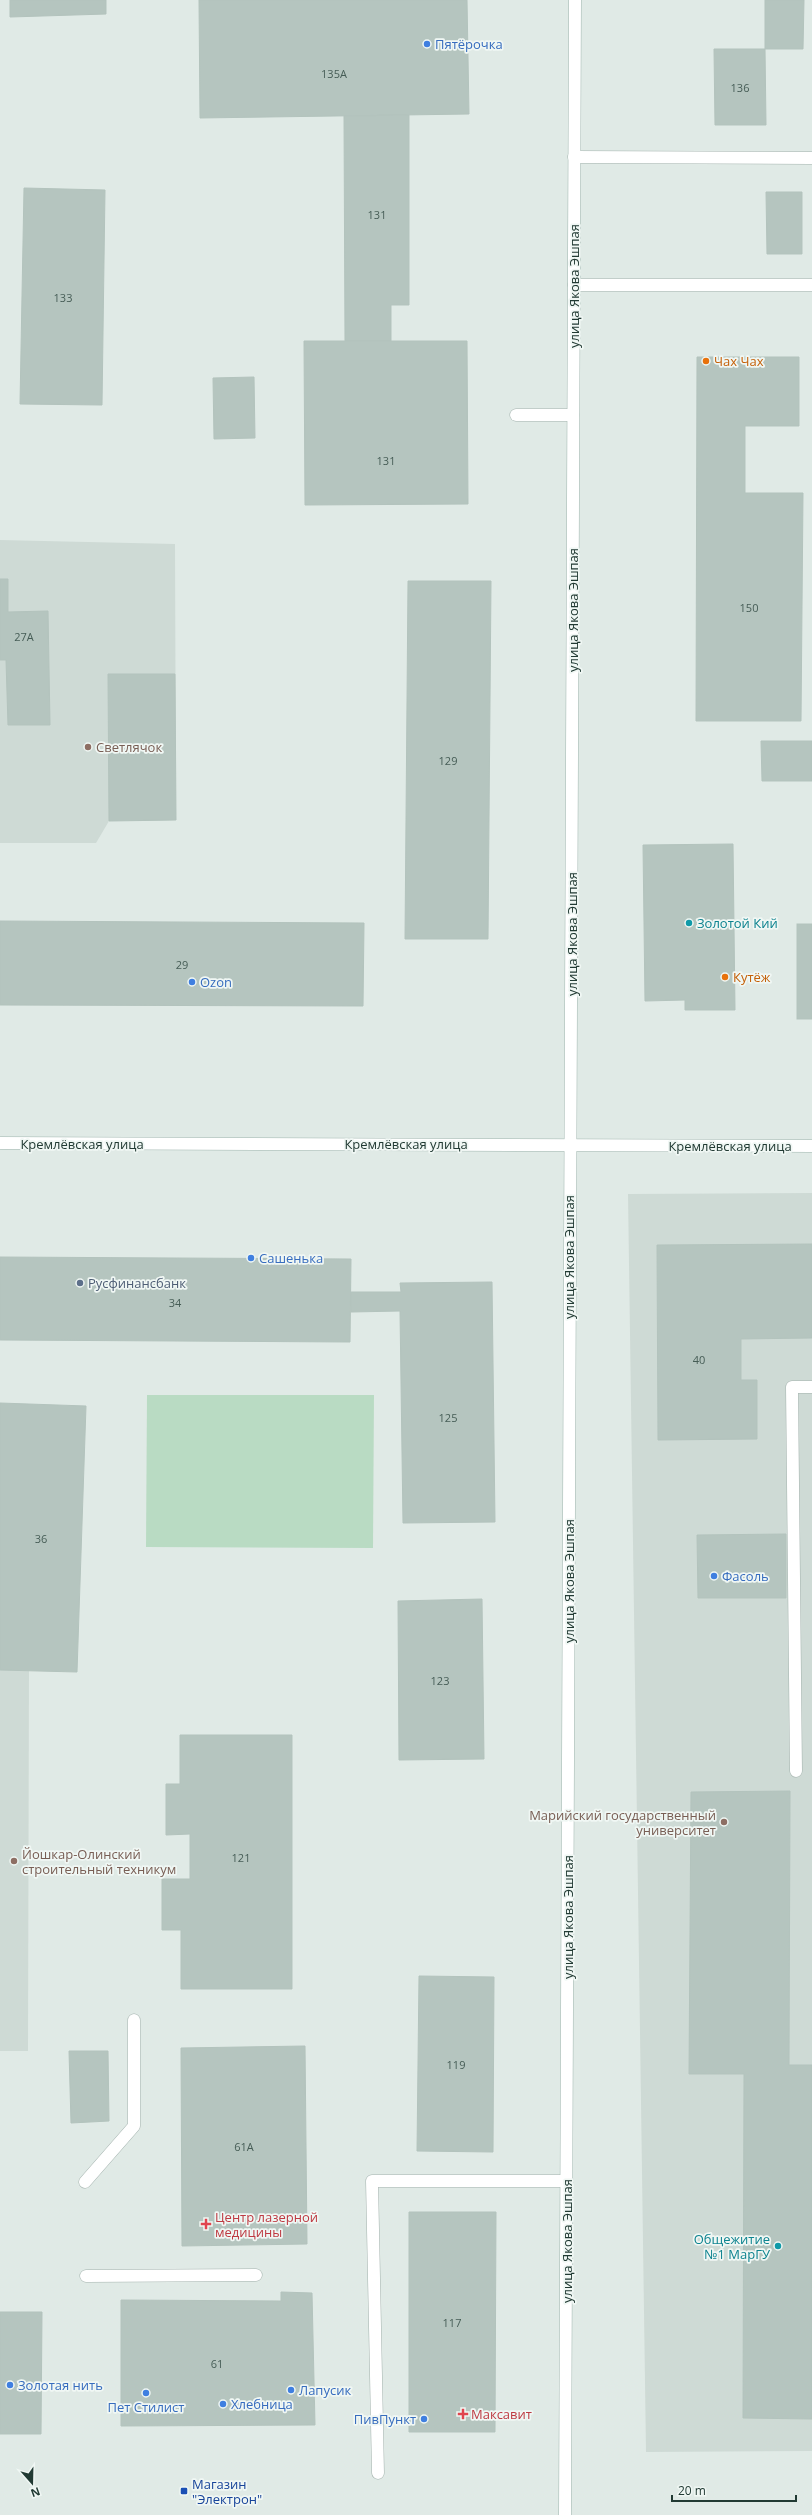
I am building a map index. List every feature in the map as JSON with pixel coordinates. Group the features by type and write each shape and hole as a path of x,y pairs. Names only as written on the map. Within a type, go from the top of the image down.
{"street":[{"name":"улица Якова Эшпая","path":"566,2515 575,0"},
{"path":"574,157 812,158"},
{"path":"574,285 812,285"},
{"path":"516,415 573,415"},
{"name":"Кремлёвская улица","path":"0,1143 812,1146"},
{"path":"796,1771 792,1388 812,1387"},
{"path":"85,2182 134,2126 134,2020"},
{"path":"378,2473 372,2181 567,2181"},
{"path":"86,2276 256,2275"}],"shaded area":[{"name":"Светлячок","path":"0,540 175,544 176,820 109,821 96,843 0,843"},
{"name":"Марийский государственный университет","path":"812,1193 812,2451 646,2452 628,1194"},
{"name":"Йошкар-Олинский строительный техникум","path":"0,1670 29,1670 28,2051 0,2051"}],"green space":[{"path":"147,1395 374,1395 373,1548 146,1547"}],"building":[{"path":"10,0 106,0 106,14 10,17"},
{"path":"199,0 467,0 469,114 200,118"},
{"path":"765,0 804,0 803,49 765,49"},
{"path":"714,49 765,49 766,125 715,125"},
{"path":"409,115 409,305 391,305 391,341 345,341 344,116"},
{"path":"24,188 105,190 102,405 20,404"},
{"path":"766,192 802,192 802,254 767,254"},
{"path":"304,341 467,341 468,504 305,505"},
{"path":"697,357 799,357 799,426 745,426 745,493 803,493 801,721 696,721"},
{"path":"254,377 255,438 214,439 213,378"},
{"path":"0,579 8,579 8,612 48,611 50,725 8,725 6,660 0,660"},
{"path":"408,581 491,581 488,939 405,939"},
{"path":"108,674 175,674 176,820 109,821"},
{"path":"761,741 812,741 812,781 762,781"},
{"name":"Золотой Кий","path":"733,844 735,1010 685,1010 685,1000 645,1001 643,845"},
{"path":"0,921 364,923 363,1006 0,1005"},
{"path":"797,924 812,924 812,1019 797,1019"},
{"path":"812,1244 812,1338 741,1339 741,1380 757,1380 757,1439 658,1440 657,1245"},
{"path":"0,1257 351,1259 350,1342 0,1340"},
{"path":"492,1282 495,1522 403,1523 400,1311 351,1312 351,1292 401,1292 400,1283"},
{"path":"0,1403 86,1406 77,1672 0,1670"},
{"path":"786,1534 786,1598 698,1598 697,1535"},
{"path":"482,1599 484,1759 399,1760 398,1601"},
{"path":"180,1735 292,1735 292,1989 181,1989 181,1930 162,1930 162,1879 190,1879 190,1834 166,1835 166,1784 180,1784"},
{"name":"Общежитие №1 МарГУ","path":"790,1791 789,2065 812,2065 812,2419 743,2418 744,2074 689,2074 691,1792"},
{"path":"419,1976 494,1977 493,2152 417,2151"},
{"path":"305,2046 307,2244 182,2246 181,2048"},
{"path":"69,2051 108,2051 109,2121 71,2123"},
{"path":"409,2212 496,2212 495,2432 409,2432"},
{"path":"281,2292 312,2293 315,2425 121,2426 121,2300 281,2301"},
{"path":"0,2312 42,2312 41,2434 0,2434"}],"place":[{"name":"Пятёрочка","path":"427,44"},
{"name":"Чах Чах","path":"706,361"},
{"name":"Светлячок","path":"88,747"},
{"name":"Золотой Кий","path":"689,923"},
{"name":"Кутёж","path":"725,977"},
{"name":"Ozon","path":"192,982"},
{"name":"Сашенька","path":"251,1258"},
{"name":"Русфинансбанк","path":"80,1283"},
{"name":"Фасоль","path":"714,1576"},
{"name":"Марийский государственный университет","path":"724,1822"},
{"name":"Йошкар-Олинский строительный техникум","path":"14,1861"},
{"name":"Центр лазерной медицины","path":"206,2224"},
{"name":"Общежитие №1 МарГУ","path":"778,2246"},
{"name":"Золотая нить","path":"10,2385"},
{"name":"Лапусик","path":"291,2390"},
{"name":"Пет Стилист","path":"146,2393"},
{"name":"Хлебница","path":"223,2404"},
{"name":"Максавит","path":"463,2414"},
{"name":"ПивПункт","path":"424,2419"},
{"name":"Магазин \"Электрон\"","path":"184,2491"}]}
